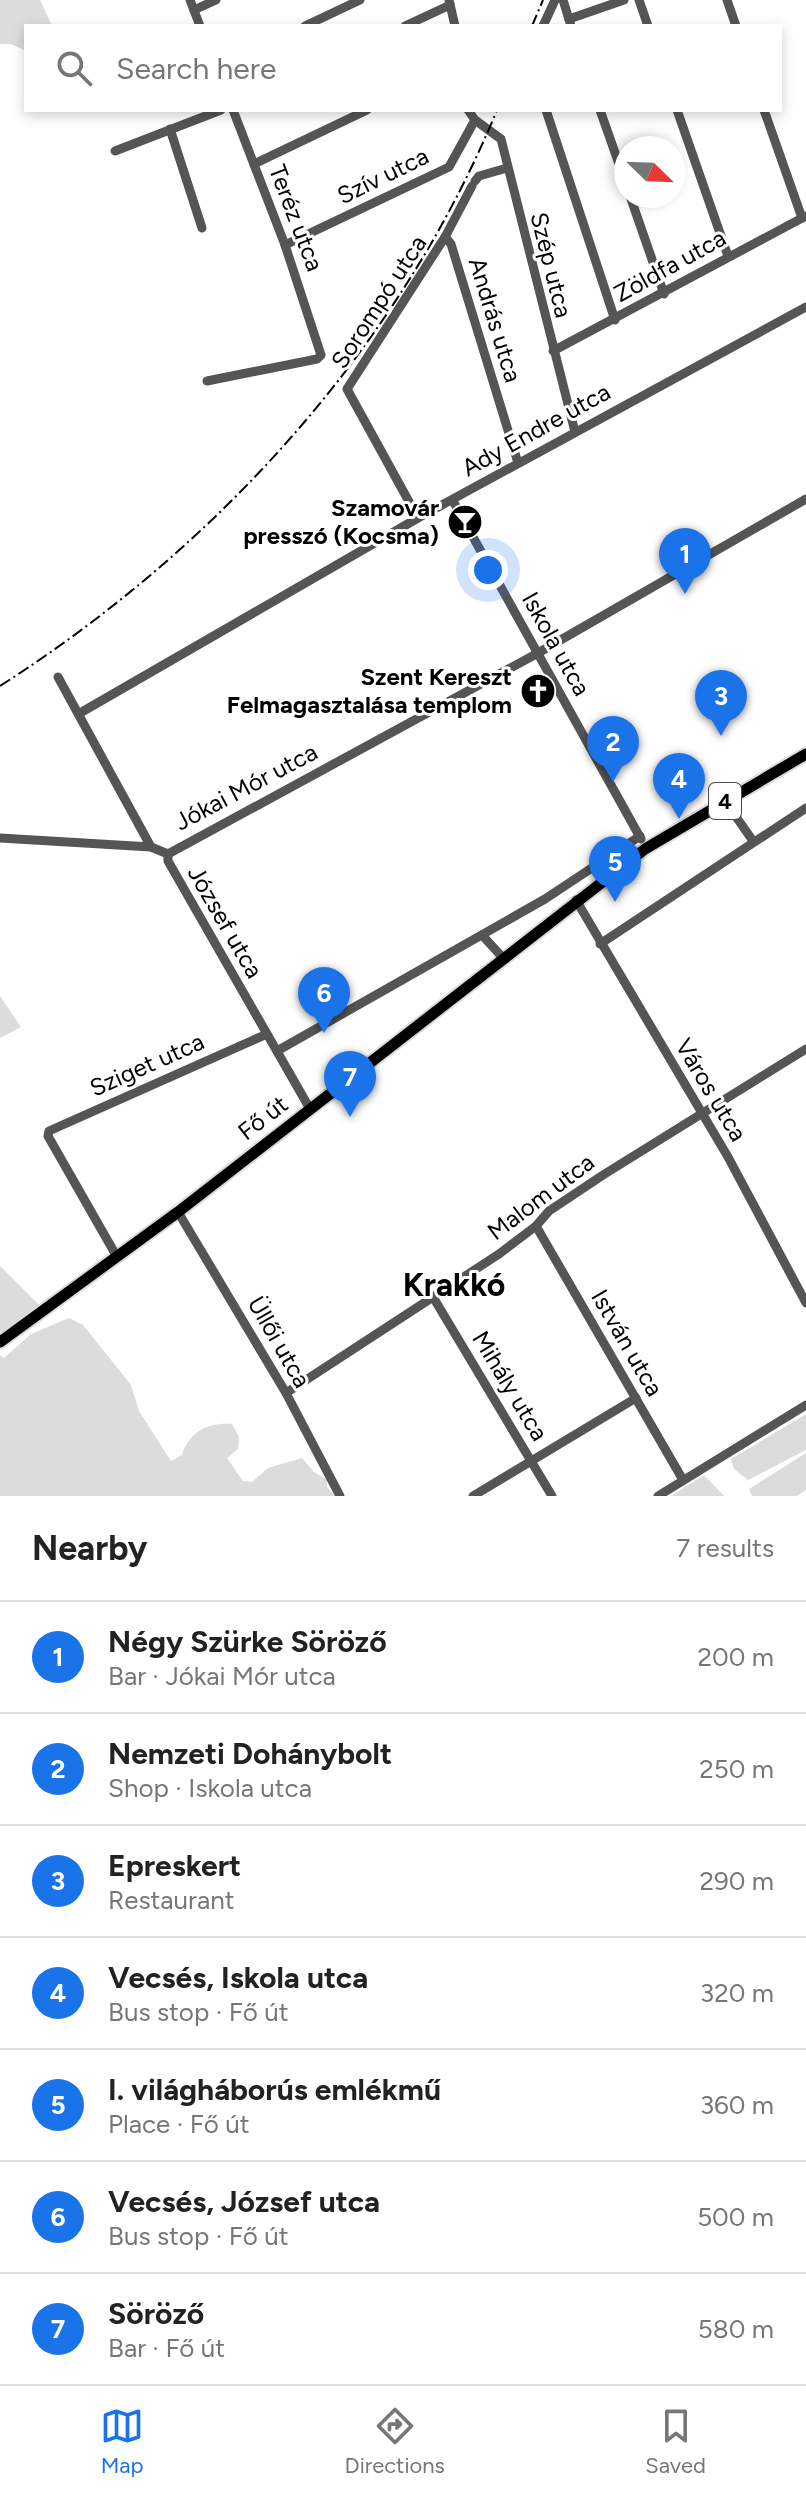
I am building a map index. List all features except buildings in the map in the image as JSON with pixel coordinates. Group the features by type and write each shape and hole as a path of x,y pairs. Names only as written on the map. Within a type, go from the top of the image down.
{"main road":[{"name":"Fő út","path":"0,1342 178,1212 645,849 806,754"}],"street":[{"path":"190,0 199,24"},
{"path":"194,10 216,0"},
{"path":"309,24 360,0"},
{"path":"544,24 555,0"},
{"path":"563,0 570,22 624,0"},
{"path":"639,0 647,24"},
{"path":"727,0 735,24"},
{"path":"409,24 449,2 454,24"},
{"path":"115,151 216,112"},
{"name":"Teréz utca","path":"207,381 317,359 321,355 285,245 234,112"},
{"path":"254,164 363,112"},
{"name":"Szép utca","path":"469,112 475,120 497,133 575,432"},
{"path":"547,112 615,320"},
{"path":"601,112 614,150"},
{"path":"678,112 728,256"},
{"path":"765,112 804,217"},
{"name":"Szív utca","path":"285,245 449,167 475,120"},
{"path":"170,129 202,228"},
{"name":"Sorompó utca","path":"418,518 347,389 445,237 479,176 507,168"},
{"path":"634,208 664,294"},
{"name":"Zöldfa utca","path":"553,351 804,217"},
{"name":"András utca","path":"445,237 451,244 518,463"},
{"name":"Ady Endre utca","path":"80,713 418,518 806,307"},
{"name":"Jókai Mór utca","path":"168,854 538,653 806,499"},
{"name":"Iskola utca","path":"453,501 645,849"},
{"path":"58,677 151,847"},
{"path":"725,801 753,841"},
{"path":"600,944 691,887 753,841 806,808"},
{"path":"277,1051 482,935 573,881 640,836"},
{"name":"József utca","path":"0,838 151,847 168,854 168,861 202,925 310,1109"},
{"path":"573,881 579,898"},
{"name":"Város utca","path":"579,898 600,944 700,1113 806,1303"},
{"path":"482,935 503,958"},
{"name":"Sziget utca","path":"117,1257 48,1136 53,1127 267,1034"},
{"name":"Malom utca","path":"286,1393 536,1226 549,1211 806,1049"},
{"name":"Üllői utca","path":"178,1212 286,1393 340,1496"},
{"name":"István utca","path":"536,1226 683,1480"},
{"name":"Mihály utca","path":"433,1297 552,1496"},
{"path":"473,1496 636,1398"},
{"path":"658,1496 806,1405"}],"shaded area":[{"path":"0,0 40,0 51,24 24,24 24,50 11,44 0,44"},
{"path":"0,996 21,1027 0,1038"},
{"path":"0,1266 44,1310 0,1342"},
{"path":"69,1318 83,1325 131,1385 139,1411 171,1461 182,1455 189,1440 201,1430 232,1424 239,1437 238,1449 227,1458 243,1481 252,1482 268,1468 302,1458 314,1472 327,1480 327,1487 335,1496 0,1496 0,1355 4,1358 31,1334"},
{"path":"806,1414 806,1450 748,1480 734,1469 731,1459"},
{"path":"806,1453 806,1490 797,1496 752,1496 749,1489"},
{"path":"704,1475 724,1496 671,1496"}],"railway":[{"path":"533,24 543,0"},
{"path":"0,686 79,631 155,571 226,506 293,436 354,360 408,281 456,197 496,112"}],"place":[{"name":"Szamovár presszó (Kocsma)","path":"465,522"},
{"name":"Négy Szürke Söröző","path":"685,594"},
{"name":"Szent Kereszt Felmagasztalása templom","path":"538,691"},
{"name":"Epreskert","path":"721,736"},
{"name":"Nemzeti Dohánybolt","path":"613,782"},
{"name":"Vecsés, Iskola utca","path":"679,819"},
{"name":"I. világháborús emlékmű","path":"615,902"},
{"name":"Vecsés, József utca","path":"324,1033"},
{"name":"Söröző","path":"350,1117"}],"district":[{"name":"Krakkó","path":"454,1285"}]}
